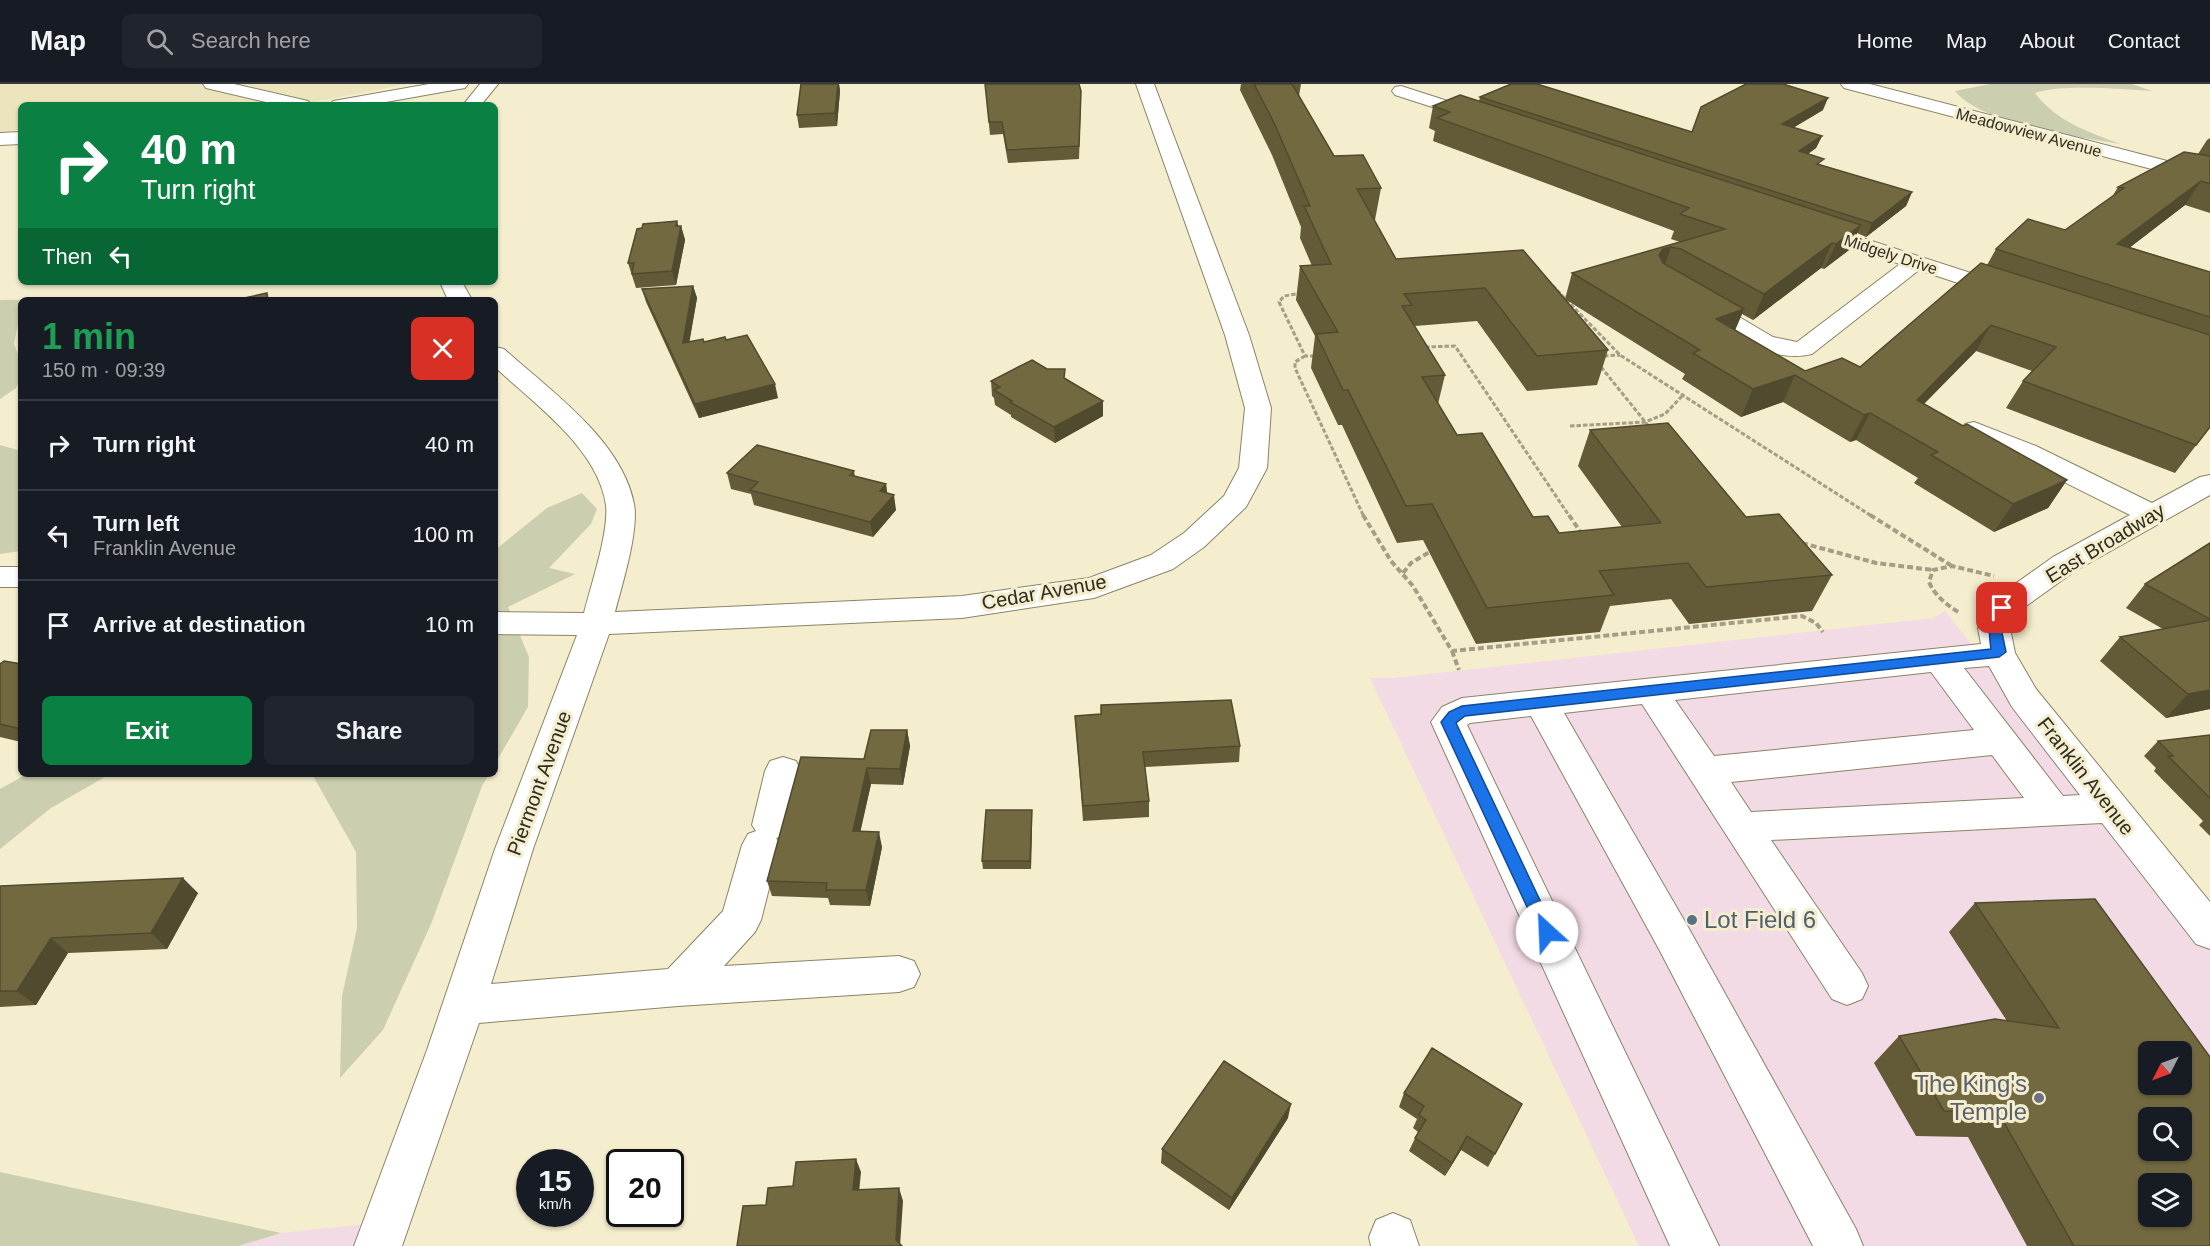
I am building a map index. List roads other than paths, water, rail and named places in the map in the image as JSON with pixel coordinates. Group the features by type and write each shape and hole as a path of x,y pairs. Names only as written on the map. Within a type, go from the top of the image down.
{"street":[{"path":"356,102 459,84"},
{"path":"474,102 489,84"},
{"name":"Cedar Avenue","path":"498,623 597,624 962,607 1094,588 1161,562 1194,540 1236,501 1253,468 1258,408 1237,334 1145,84"},
{"name":"Meadowview Avenue","path":"1850,84 2170,168 2210,175"},
{"path":"223,85 290,102"},
{"path":"1401,91 1500,124"},
{"path":"0,139 18,138"},
{"name":"Midgely Drive","path":"1796,222 2027,299"},
{"path":"1683,294 1773,346 1787,351 1803,349 1916,262"},
{"name":"Piermont Avenue","path":"378,1246 464,1005 514,849 597,624 619,529 620,505 608,469 584,436 498,357"},
{"path":"1974,430 2026,452 2151,514"},
{"name":"East Broadway","path":"2001,593 2064,564 2210,483"},
{"path":"0,577 18,577"},
{"name":"Franklin Avenue","path":"2001,593 1994,628 1999,652 2024,698 2210,932"},
{"path":"1695,1246 1449,722 1462,711 1999,652"},
{"path":"1939,659 2054,811"},
{"path":"1651,691 1847,986"},
{"path":"1541,702 1674,939 1839,1246"},
{"path":"1705,771 2001,741"},
{"path":"678,987 741,920 783,771"},
{"path":"1743,827 2111,808"},
{"path":"464,1005 678,987 899,974"}],"place":[{"name":"Lot Field 6","path":"1692,920"},
{"name":"The King's Temple","path":"2039,1098"}]}
